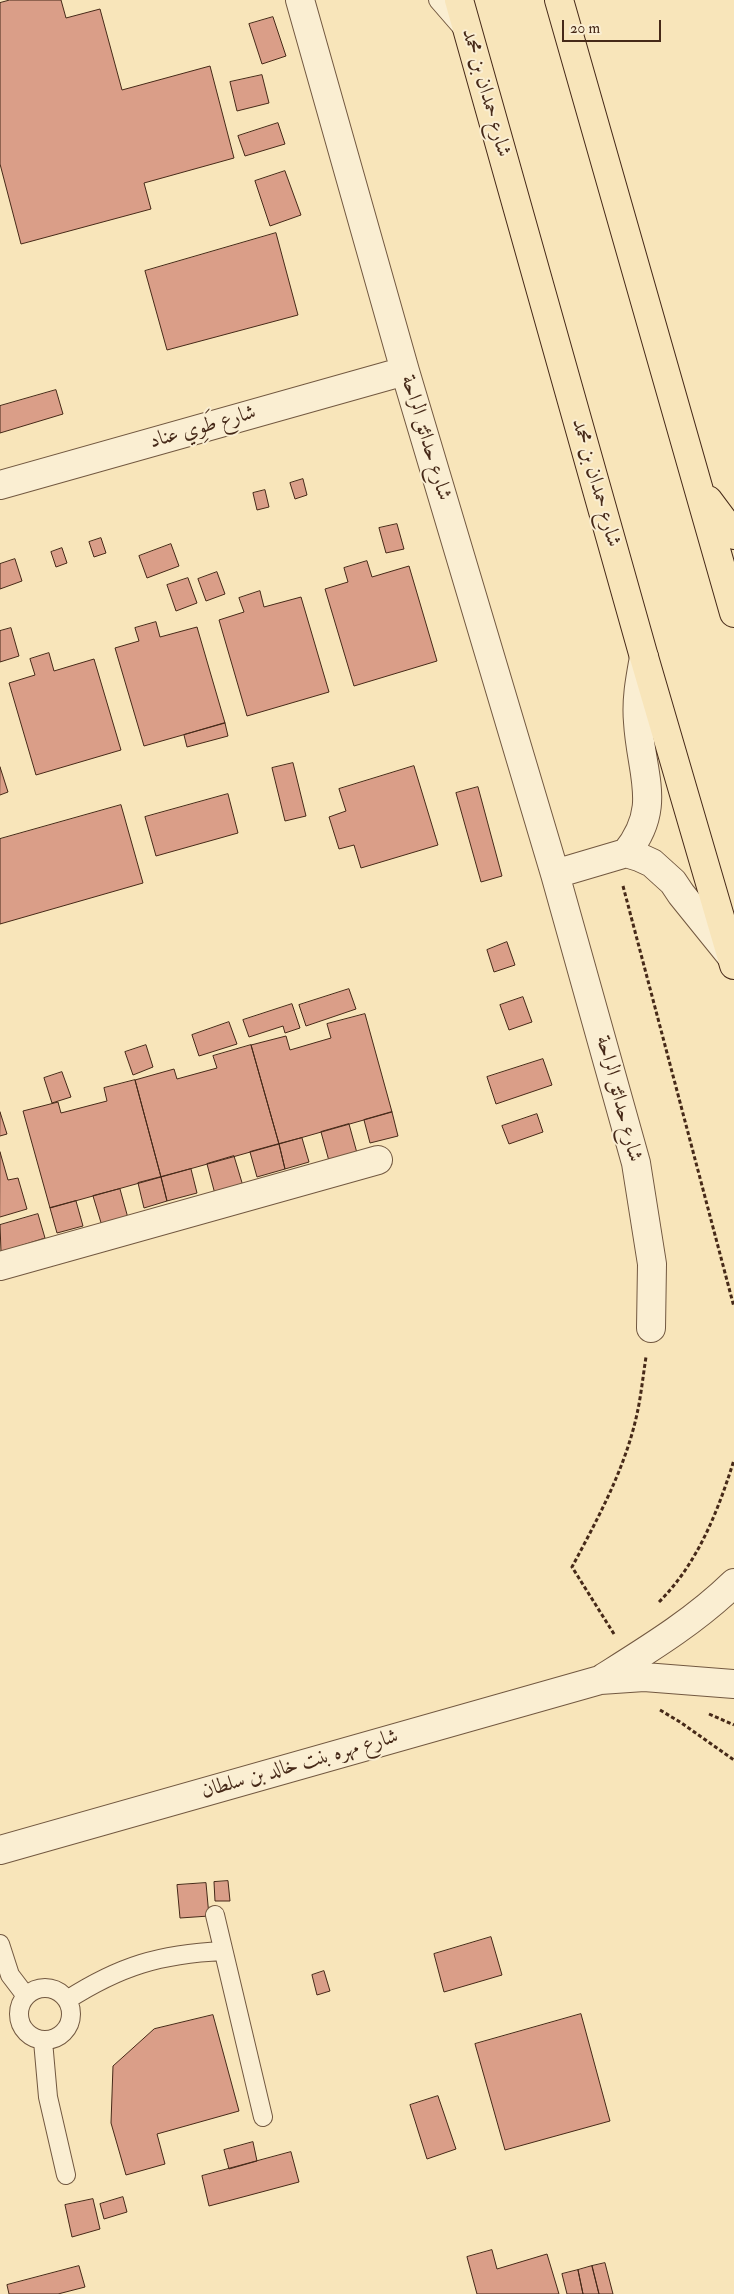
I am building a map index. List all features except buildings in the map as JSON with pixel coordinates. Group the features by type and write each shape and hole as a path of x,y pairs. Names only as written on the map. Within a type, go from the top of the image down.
{"main road":[{"name":"شارع حمدان بن محمد","path":"459,0 644,658 733,961"},
{"path":"560,1 734,613"},
{"path":"700,490 734,535"}],"street":[{"name":"شارع حدائق الراحة","path":"300,0 405,371 555,874 636,1162 652,1264 651,1328"},
{"name":"شارع طَوِي عناد","path":"0,485 405,371"},
{"path":"555,874 620,855 637,840 644,824 648,807 648,790 637,720 638,692 644,658"},
{"path":"620,855 652,863 664,872 733,961"},
{"path":"0,1266 378,1160"},
{"name":"شارع مهره بنت خالد بن سلطان","path":"600,1680 664,1640 717,1600 734,1583"},
{"name":"شارع مهره بنت خالد بن سلطان","path":"0,1850 600,1680 644,1677 734,1684"}],"lane":[{"path":"438,0 469,36"},
{"path":"215,1914 264,2117"},
{"path":"0,1944 10,1975 26,1996"},
{"path":"67,2000 95,1982 125,1968 157,1958 223,1951"},
{"path":"47,1988 58,1991 67,2000 71,2011 70,2022 64,2032 55,2039 43,2041 32,2037 24,2029 19,2018 20,2007 26,1996 36,1990 47,1988"},
{"path":"43,2041 48,2097 66,2175"}],"path":[{"path":"620,855 734,1307"},
{"path":"617,1639 572,1566 609,1497 625,1457 637,1415 651,1328"},
{"path":"655,1607 687,1569 697,1551 723,1496 734,1460"},
{"path":"656,1708 680,1722 734,1760"}]}
